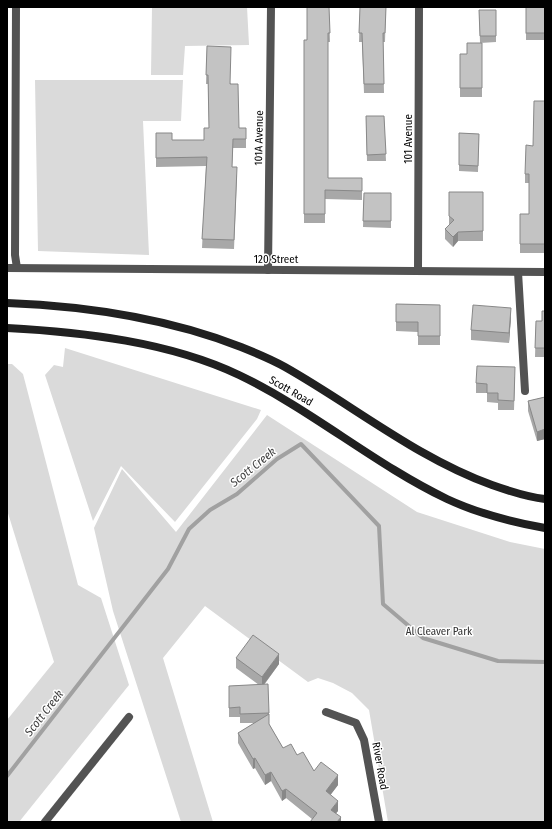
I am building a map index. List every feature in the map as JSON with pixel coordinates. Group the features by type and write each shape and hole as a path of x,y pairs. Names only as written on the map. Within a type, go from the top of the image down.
{"main road":[{"name":"Scott Road","path":"10,303 53,305 134,317 212,336 284,366 442,464 472,478 506,490 545,499"},
{"name":"Scott Road","path":"7,328 132,342 204,361 239,375 272,392 305,411 396,470 449,500 521,524 545,528"}],"street":[{"path":"16,7 16,268"},
{"name":"101A Avenue","path":"268,270 271,7"},
{"name":"101 Avenue","path":"418,271 419,7"},
{"name":"120 Street","path":"7,268 545,272"},
{"path":"518,272 525,391"},
{"name":"River Road","path":"326,712 356,723 364,740 379,822"},
{"path":"46,822 129,717"}],"green space":[{"path":"152,7 247,7 249,45 185,46 183,75 151,75"},
{"path":"35,80 183,80 181,121 143,121 149,255 38,251"},
{"path":"65,348 261,410 257,419 175,522 121,466 93,521 45,375 54,365 63,367"},
{"path":"7,364 12,364 23,374 78,585 101,598 129,685 19,822 7,822 7,720 54,662 7,510"},
{"name":"Al Cleaver Park","path":"267,415 417,512 510,542 545,549 545,822 388,822 369,710 352,693 333,683 318,678 308,682 205,606 163,658 213,822 181,822 113,611 94,528 122,469 176,532"}],"building":[{"path":"307,7 329,7 328,178 362,178 362,191 325,190 325,214 304,214 304,40 307,40"},
{"path":"360,7 386,7 385,33 383,33 384,84 364,84 362,33 359,33"},
{"path":"526,7 545,7 545,33 526,33"},
{"path":"479,10 496,10 496,36 480,36"},
{"path":"467,43 482,43 482,88 460,88 460,54 467,54"},
{"path":"207,46 231,47 230,84 238,84 239,128 246,128 246,139 233,139 232,167 237,167 234,240 202,239 207,157 156,158 156,133 172,133 172,140 204,140 204,128 209,128 208,75 206,75"},
{"path":"534,101 545,101 545,244 520,244 520,214 529,214 529,174 525,174 526,145 533,146"},
{"path":"366,116 384,116 386,154 367,155"},
{"path":"459,133 479,134 478,166 459,165"},
{"path":"449,192 483,192 483,231 458,232 453,237 445,229 454,220 449,216"},
{"path":"364,193 391,193 391,221 363,221"},
{"path":"396,304 440,305 440,336 418,336 418,322 396,322"},
{"path":"473,305 511,308 509,333 471,330"},
{"path":"542,311 545,311 545,348 535,348 536,321 542,321"},
{"path":"477,366 515,367 514,401 498,400 498,393 487,393 487,384 476,383"},
{"path":"545,397 545,429 537,432 528,401"},
{"path":"253,635 279,654 262,677 236,658"},
{"path":"268,684 269,713 240,714 240,707 229,708 229,686"},
{"path":"269,714 269,724 283,748 291,744 297,755 303,752 314,771 321,762 338,775 326,791 338,801 331,810 341,817 337,822 310,822 317,813 286,789 282,791 271,772 265,775 255,758 253,759 238,733"}],"waterway":[{"name":"Scott Creek","path":"7,776 168,569 189,529 210,510 237,494 277,459 301,444 379,526 383,604 423,638 498,661 545,662"}]}
